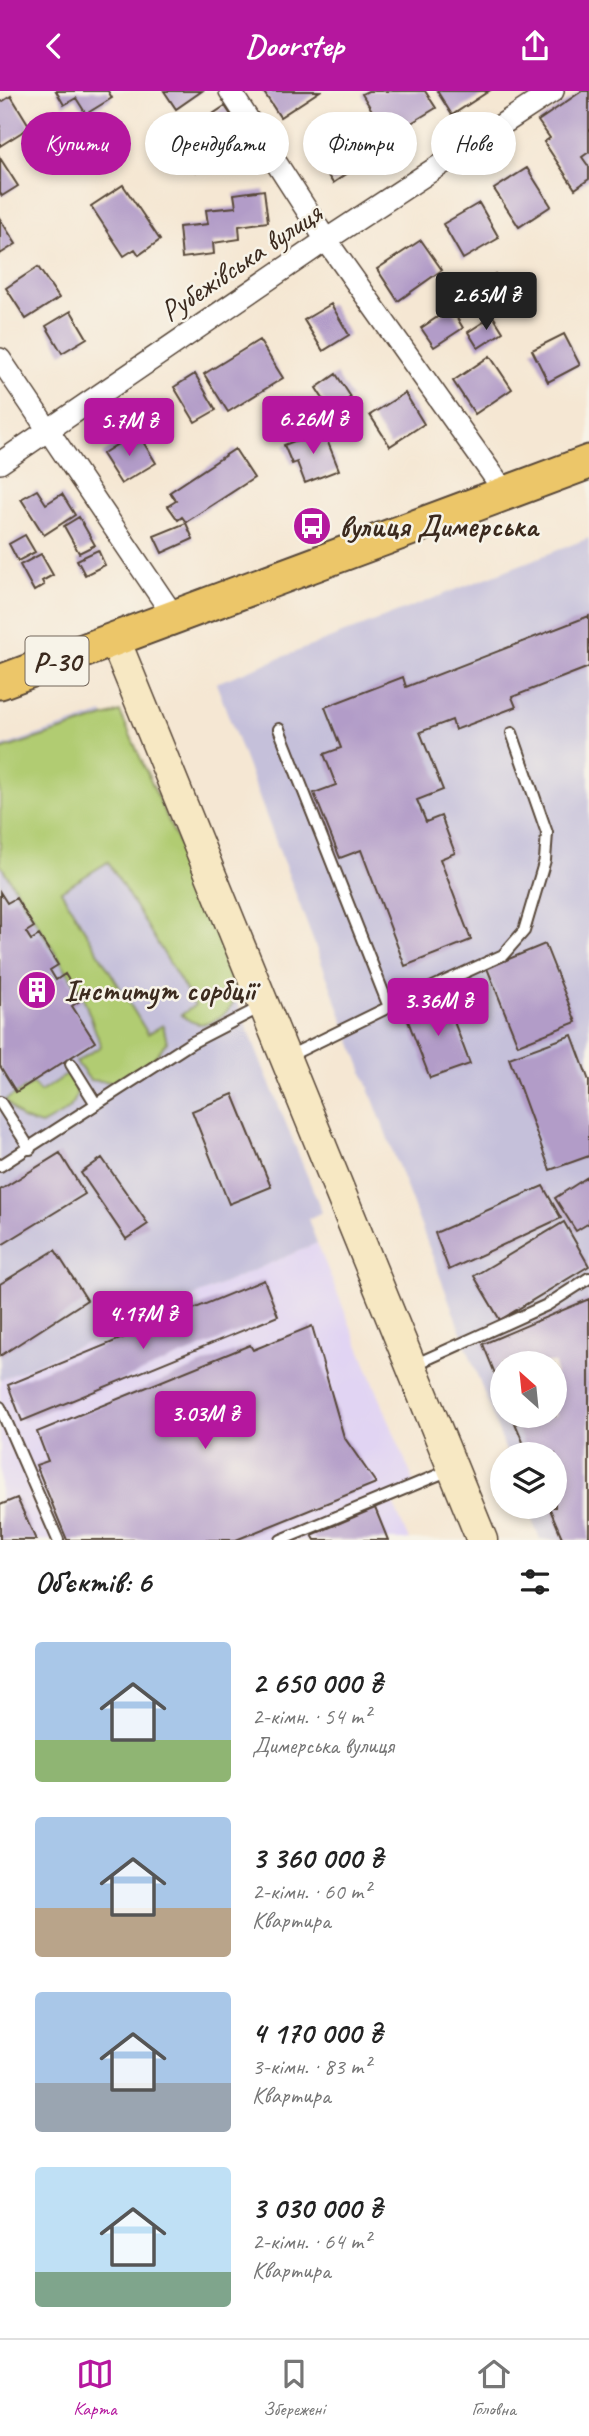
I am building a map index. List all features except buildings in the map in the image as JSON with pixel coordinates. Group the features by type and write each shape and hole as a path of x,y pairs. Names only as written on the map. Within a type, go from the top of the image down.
{"main road":[{"name":"Р-30","path":"0,682 589,462"}],"street":[{"path":"229,91 326,240 505,492"},
{"name":"Рубежівська вулиця","path":"0,463 326,240 553,91"},
{"path":"0,359 175,618"},
{"path":"115,640 482,1540"}],"lane":[{"path":"279,729 389,1007"},
{"path":"285,1058 503,955 524,931 545,860 547,833 512,733"},
{"path":"0,1166 191,1043 263,1006"},
{"path":"71,1064 96,1104"},
{"path":"0,1102 30,1149"},
{"path":"411,1366 547,1304 589,1278"},
{"path":"0,1407 58,1540"},
{"path":"281,1540 453,1469"}],"shaded area":[{"path":"589,538 589,1540 540,1540 532,1519 567,1519 567,1442 502,1442 497,1428 567,1428 567,1351 490,1351 490,1409 216,683"},
{"path":"103,713 230,986 322,1212 308,1219 317,1243 0,1380 0,747"},
{"path":"317,1243 418,1492 393,1503 409,1540 0,1540 0,1380"}],"green space":[{"path":"120,712 233,966 238,987 230,1008 218,1019 203,1024 190,1021 181,1015 195,1005 108,862 61,891 148,1034 163,1025 167,1042 153,1059 112,1082 90,1080 76,1062 101,1046 83,997 0,864 0,750"},
{"path":"70,1073 77,1092 75,1099 65,1111 41,1125 22,1119 5,1100 33,1084 40,1092"}],"place":[{"name":"вулиця Димерська","path":"312,526"},
{"name":"Інститут сорбції","path":"37,990"}]}
